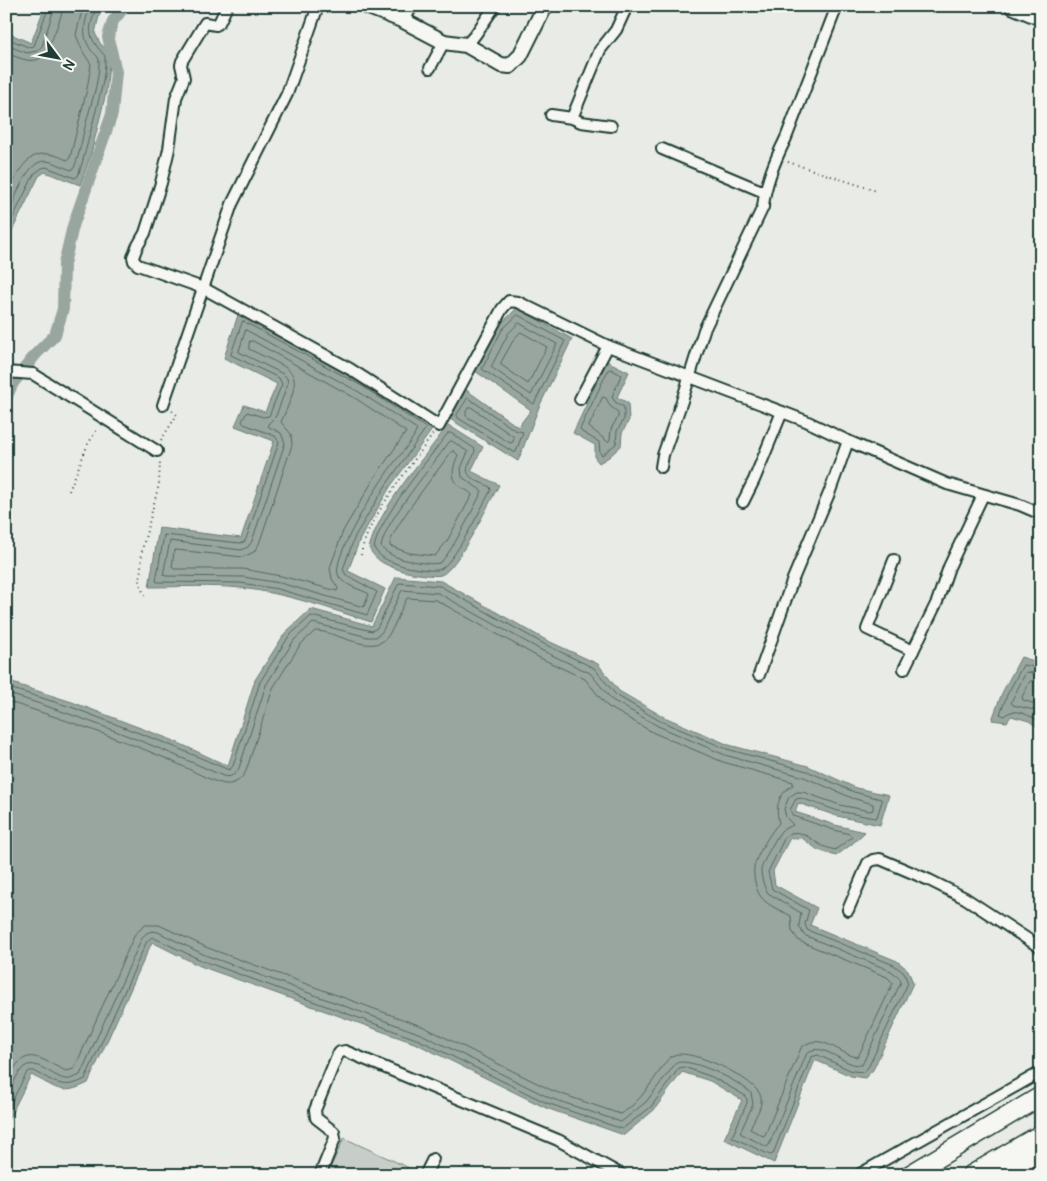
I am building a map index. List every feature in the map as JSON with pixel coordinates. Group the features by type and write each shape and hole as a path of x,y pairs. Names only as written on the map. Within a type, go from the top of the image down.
{"highway":[{"path":"909,1175 1041,1096"},
{"path":"971,1175 1041,1134"},
{"path":"1000,1175 1041,1150"}],"street":[{"path":"227,6 219,24 205,23 182,61 184,78 176,98 170,149 144,233 133,257 135,263 142,268 203,288 350,368 439,426 502,308 509,301 518,302 608,346 806,420 848,441 947,484 1020,505 1041,514"},
{"path":"163,405 232,204 287,94 318,6"},
{"path":"366,6 404,21 444,42 466,45 502,65 510,66 520,56 545,6"},
{"path":"404,21 412,6"},
{"path":"466,45 475,36 495,6"},
{"path":"572,118 600,50 616,30 627,6"},
{"path":"661,467 663,455 690,378 704,330 763,207 764,192 776,158 786,138 837,6"},
{"path":"1012,6 1041,18"},
{"path":"430,68 444,42"},
{"path":"551,115 572,118 580,122 611,126"},
{"path":"662,149 764,192"},
{"path":"580,399 608,346"},
{"path":"6,372 33,374 103,416 157,452"},
{"path":"743,502 782,412"},
{"path":"759,676 793,579 830,491 848,441"},
{"path":"904,669 937,602 949,567 984,495"},
{"path":"894,560 867,629 913,651"},
{"path":"848,910 868,863 880,859 965,898 1041,948"},
{"path":"320,1175 335,1138 334,1132 316,1118 315,1110 337,1056 340,1052 345,1051 558,1140 622,1175"},
{"path":"858,1175 1041,1072"},
{"path":"426,1175 433,1159"}],"path":[{"path":"776,158 877,191"},
{"path":"144,596 140,582 142,550 159,484 161,464 157,452 158,445 177,415 163,405"},
{"path":"69,491 88,444 103,416"},
{"path":"361,555 362,544 392,492 439,426"}],"shaded area":[{"path":"344,1138 418,1172 417,1175 327,1175"}],"water":[{"path":"45,6 104,6 99,16 95,33 100,43 110,54 106,93 91,154 80,185 45,172 39,176 6,243 6,32 31,43"},
{"path":"517,308 572,339 539,407 518,461 450,419 465,389 518,427 531,410 475,371 498,327"},
{"path":"239,312 326,360 434,427 390,487 360,539 348,571 385,589 371,622 274,593 257,590 218,587 149,587 159,528 241,538 274,441 235,426 244,405 265,412 277,384 224,358"},
{"path":"607,361 629,372 617,397 628,403 629,420 622,433 621,446 599,463 595,458 595,445 573,433"},
{"path":"448,425 483,447 471,471 499,485 464,549 448,570 441,575 403,571 379,560 369,548 374,532 392,500"},
{"path":"396,577 441,581 546,640 598,664 619,691 662,716 729,745 808,766 856,788 889,795 880,825 837,816 798,803 795,812 835,825 865,832 836,856 818,850 802,838 790,838 773,871 775,885 817,908 810,925 897,961 908,970 913,983 873,1070 865,1078 851,1076 815,1060 774,1163 724,1139 742,1100 710,1081 682,1072 654,1110 624,1135 546,1108 417,1044 200,966 152,942 88,1083 65,1090 59,1089 31,1075 6,1124 6,681 72,702 172,740 228,766 255,680 285,633 311,609 372,626"},
{"path":"1021,657 1041,663 1041,730 1029,721 1011,716 1007,722 992,720 1002,693"}],"waterway":[{"path":"6,398 13,383 36,354 55,335 63,309 64,264 73,226 112,114 116,72 108,37 113,21 125,6"}]}
